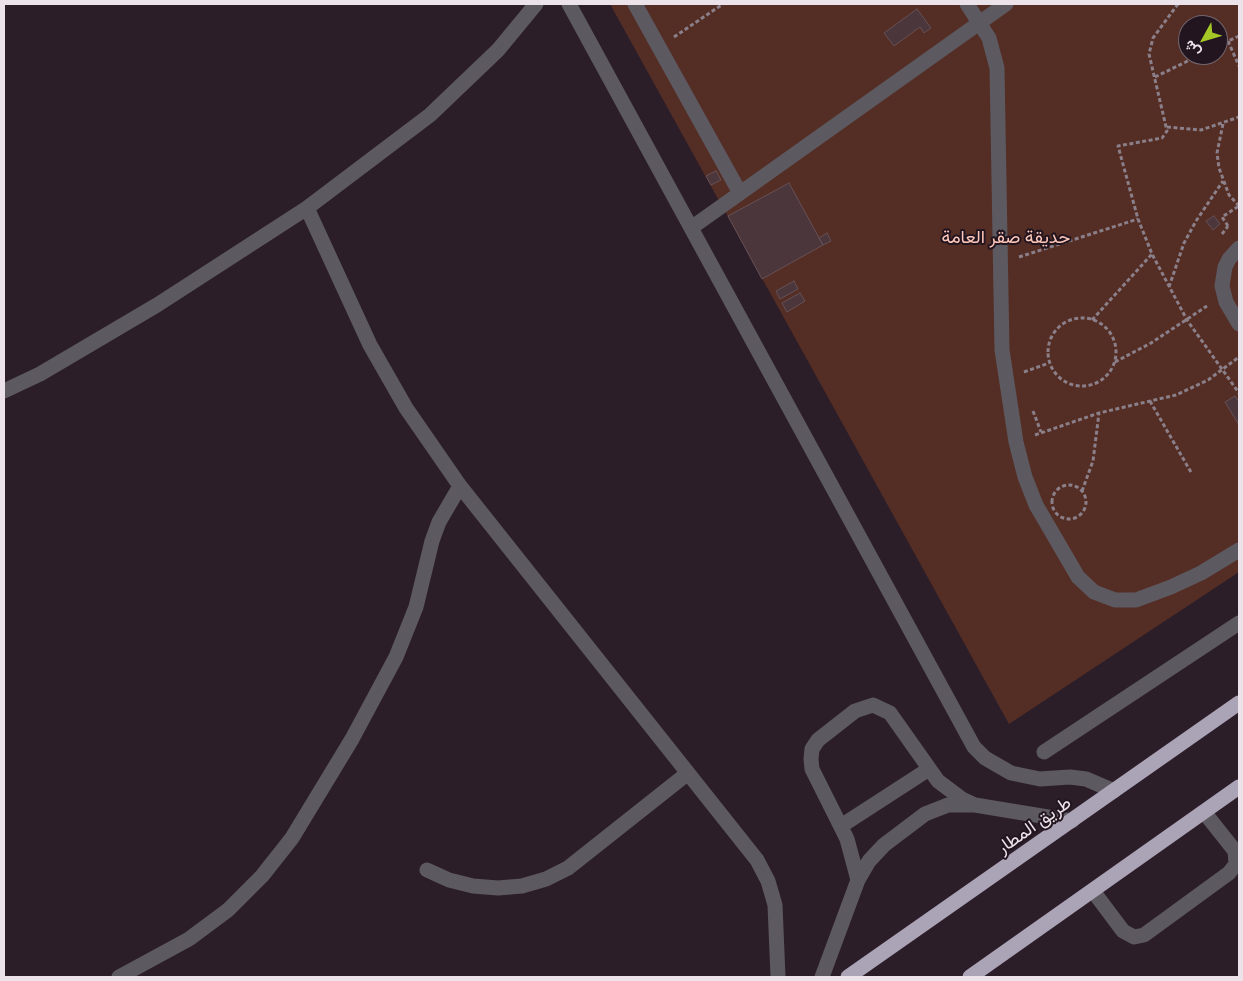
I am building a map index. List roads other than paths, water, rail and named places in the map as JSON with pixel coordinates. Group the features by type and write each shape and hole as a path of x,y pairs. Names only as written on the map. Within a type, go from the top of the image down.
{"highway":[{"name":"طريق المطار","path":"848,977 1239,703"},
{"path":"970,977 1238,790"}],"street":[{"path":"4,391 40,374 157,305 307,208 430,115 498,50 536,4"},
{"path":"569,4 974,747 985,758 1011,773 1040,779 1070,777 1086,779 1114,791"},
{"path":"635,4 740,193"},
{"path":"967,4 989,38 997,68 1002,350 1016,442 1025,477 1036,505 1078,577 1090,589 1104,597 1125,601 1147,597 1201,573 1239,550"},
{"path":"691,228 1006,4"},
{"path":"307,208 370,345 406,408 460,486 757,860 768,881 775,905 778,977"},
{"path":"1236,241 1222,276 1224,295 1239,324"},
{"path":"119,977 190,939 228,910 262,876 292,838 352,740 396,657 416,607 432,542 442,516 460,486"},
{"path":"1044,752 1239,623"},
{"path":"858,880 851,852 841,826 812,769 810,759 812,749 818,740 855,711 873,705 890,712 929,769 950,790 975,805"},
{"path":"841,826 929,769"},
{"path":"427,870 449,880 473,886 498,888 522,886 546,879 568,868 688,773"},
{"path":"822,977 858,880 869,861 884,845 924,814 948,806 975,805 1072,821"},
{"path":"1093,891 1123,931 1134,936 1144,934 1229,873 1236,864 1235,851 1204,812"}],"park label":[{"name":"حديقة صقر العامة","path":"1006,237"}]}
